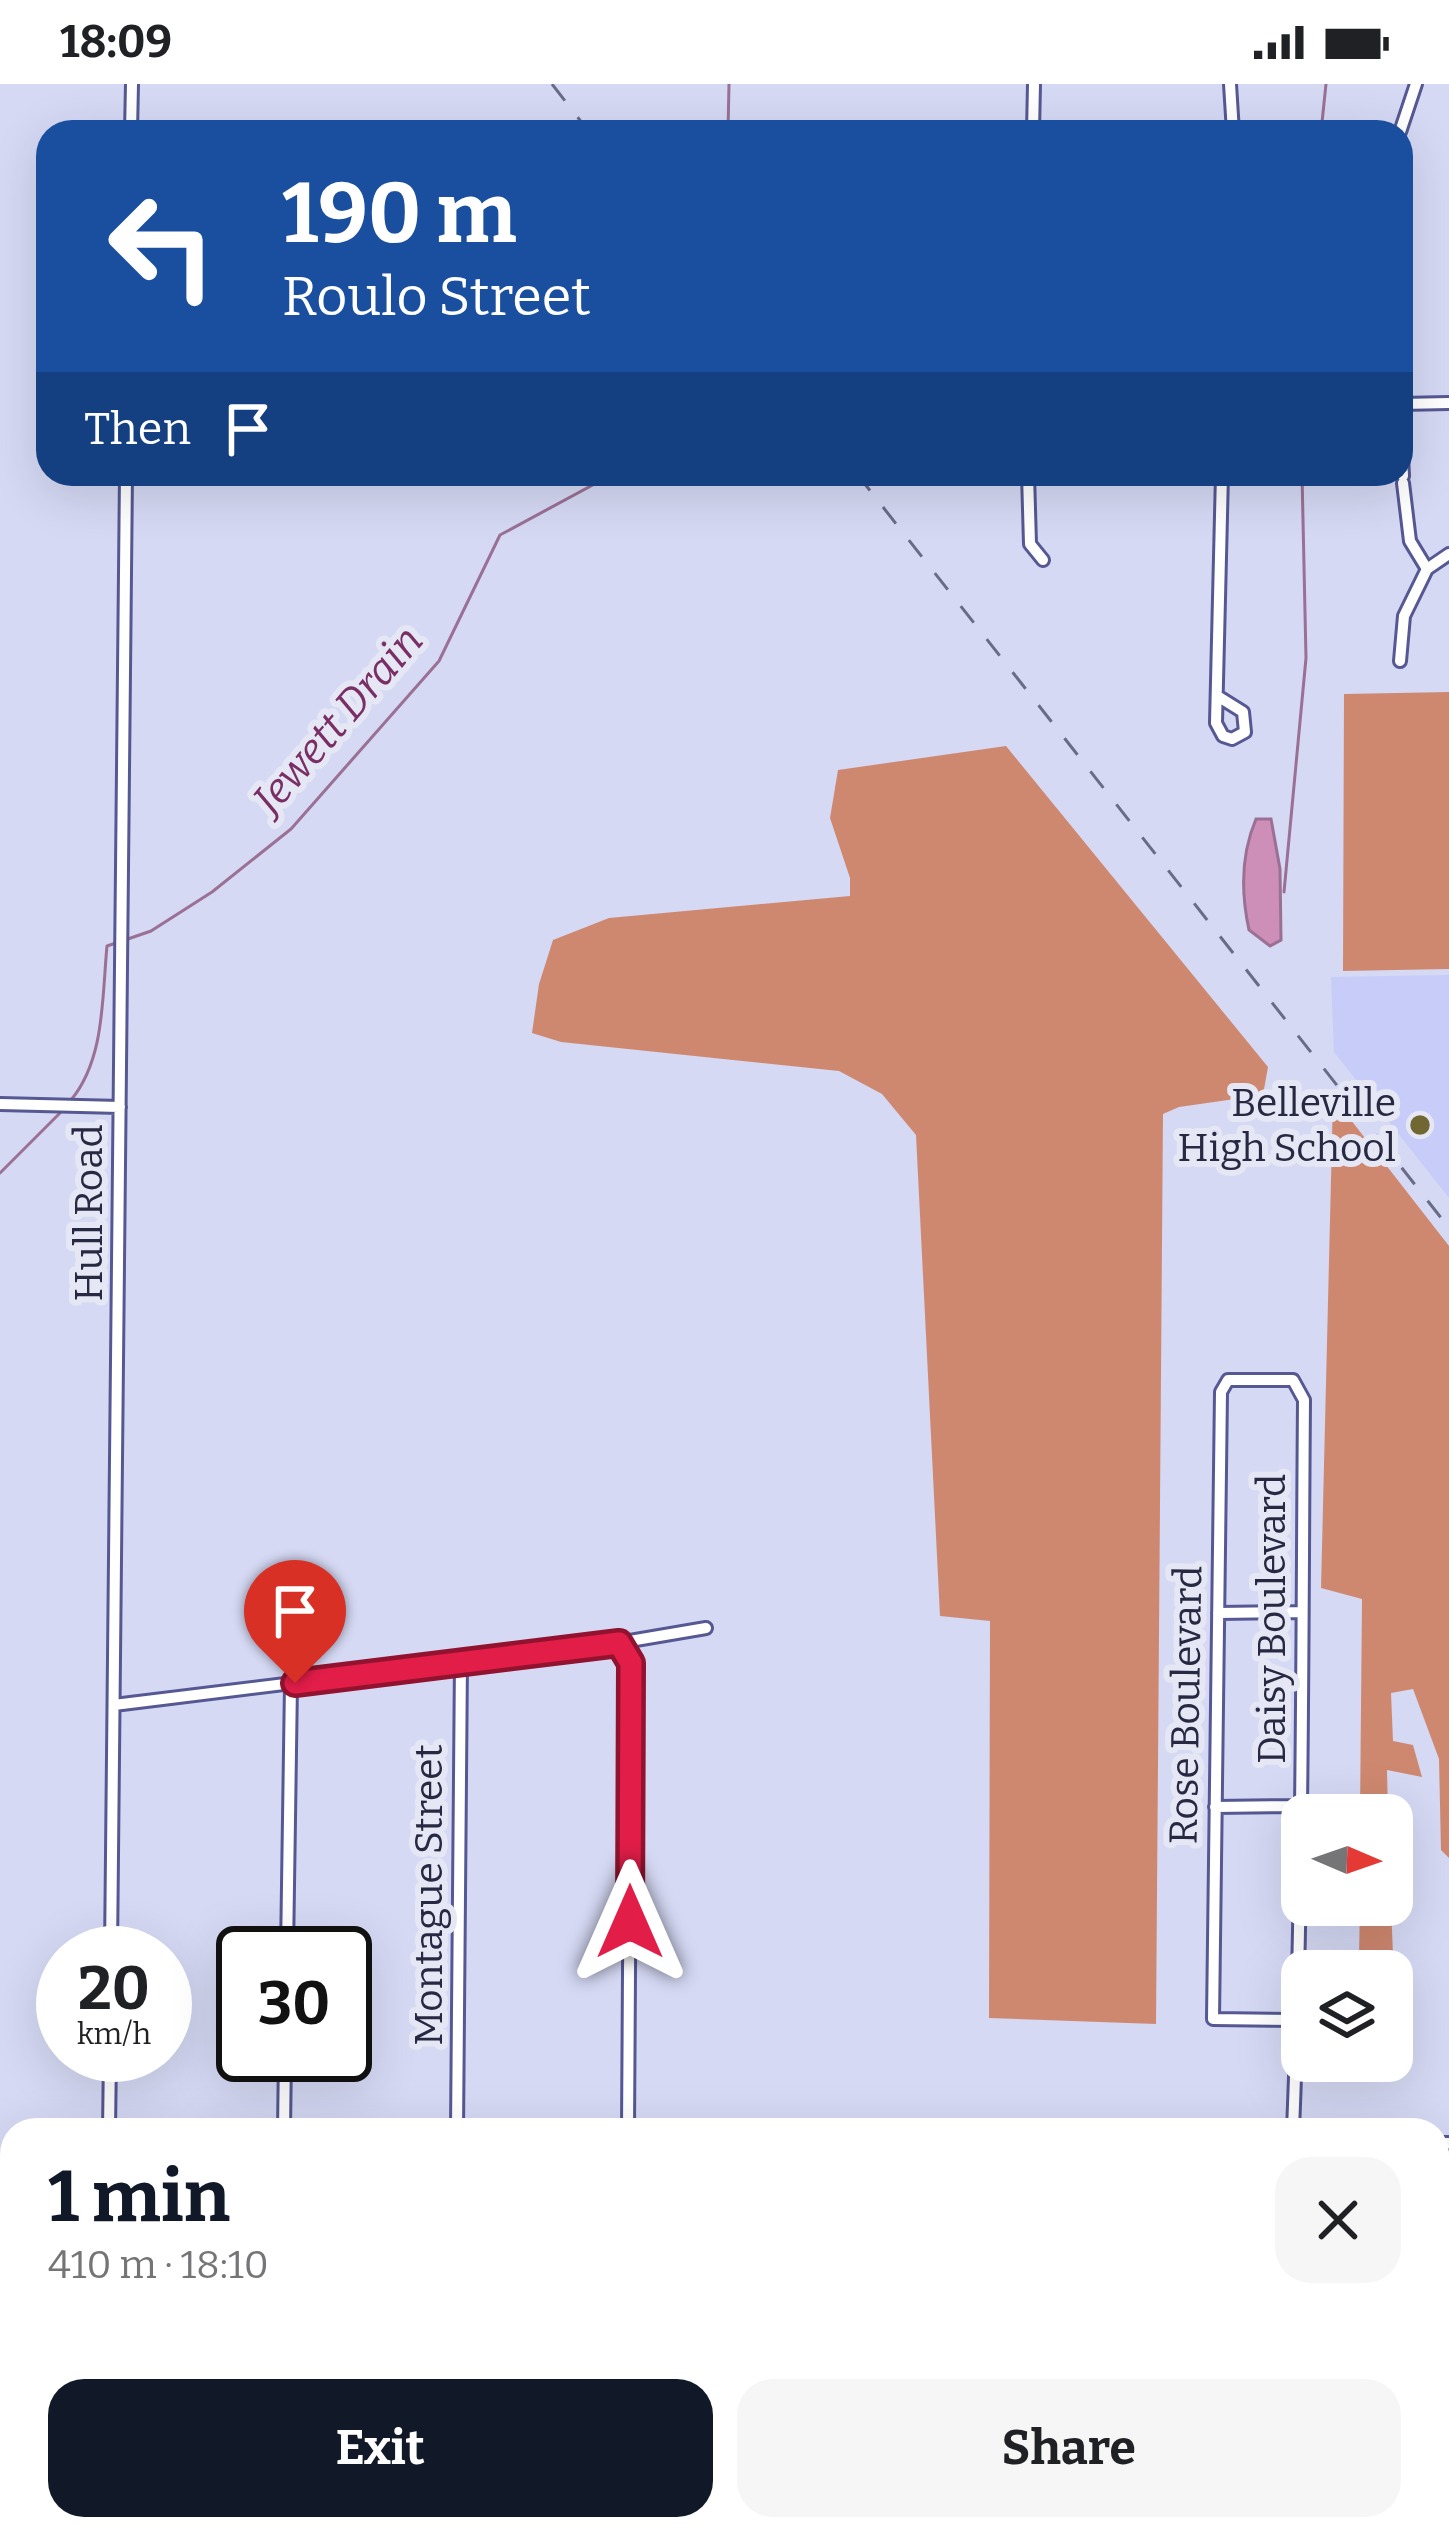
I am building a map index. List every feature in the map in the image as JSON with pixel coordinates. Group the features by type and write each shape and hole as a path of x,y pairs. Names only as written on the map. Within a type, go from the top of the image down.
{"street":[{"path":"131,120 132,84"},
{"path":"1033,120 1034,84"},
{"path":"1230,84 1232,120"},
{"path":"1404,120 1416,84"},
{"path":"1413,404 1449,404"},
{"name":"Hull Road","path":"111,1926 125,486"},
{"path":"1028,486 1030,544 1042,560"},
{"path":"1219,697 1222,486"},
{"path":"1404,486 1410,541 1427,569"},
{"path":"1400,661 1404,616 1427,569 1449,554"},
{"path":"0,1104 120,1107"},
{"name":"Daisy Boulevard","path":"1221,1392 1228,1380 1278,1377 1293,1380 1303,1396 1301,1794"},
{"name":"Rose Boulevard","path":"1221,1392 1213,2019 1281,2020"},
{"path":"1218,1613 1302,1612"},
{"path":"114,1705 460,1660 622,1647 706,1628"},
{"path":"622,1647 631,1720 628,2118"},
{"name":"Montague Street","path":"457,2118 460,1660"},
{"path":"287,1926 291,1684"},
{"path":"1215,1807 1281,1806"},
{"path":"109,2118 110,2082"},
{"path":"284,2118 285,2082"},
{"name":"Daisy Boulevard","path":"1293,2118 1295,2082"}],"shaded area":[{"path":"1449,692 1449,969 1343,971 1344,694"},
{"path":"1006,746 1268,1067 1263,1095 1179,1107 1163,1114 1156,2024 989,2018 990,1621 940,1616 916,1135 882,1094 839,1071 561,1042 532,1033 539,984 553,940 609,918 850,896 850,878 830,818 838,770"},
{"path":"1256,819 1271,819 1280,869 1281,940 1270,946 1249,930 1245,902 1245,860"},
{"name":"Belleville High School","path":"1449,975 1449,1198 1334,1052 1331,977"},
{"path":"1333,1097 1449,1246 1449,1858 1441,1850 1439,1759 1413,1689 1391,1693 1393,1741 1413,1745 1422,1777 1387,1770 1388,1794 1360,1794 1362,1599 1321,1588"},
{"path":"1360,1926 1392,1926 1393,1950 1359,1950"}],"waterway":[{"name":"Jewett Drain","path":"728,120 729,84"},
{"path":"1322,120 1326,84"},
{"name":"Jewett Drain","path":"125,940 151,931 212,892 291,829 439,661 500,535 591,486"},
{"path":"1284,892 1306,658 1302,486"},
{"name":"Jewett Drain","path":"71,1100 96,1047 107,946 116,943"},
{"name":"Jewett Drain","path":"0,1173 61,1112"}],"railway":[{"path":"552,84 580,120"},
{"path":"866,486 1449,1228"}],"place":[{"name":"Belleville High School","path":"1420,1125"}],"route":[{"path":"295,1683 619,1643 631,1663 630,1922"}]}
